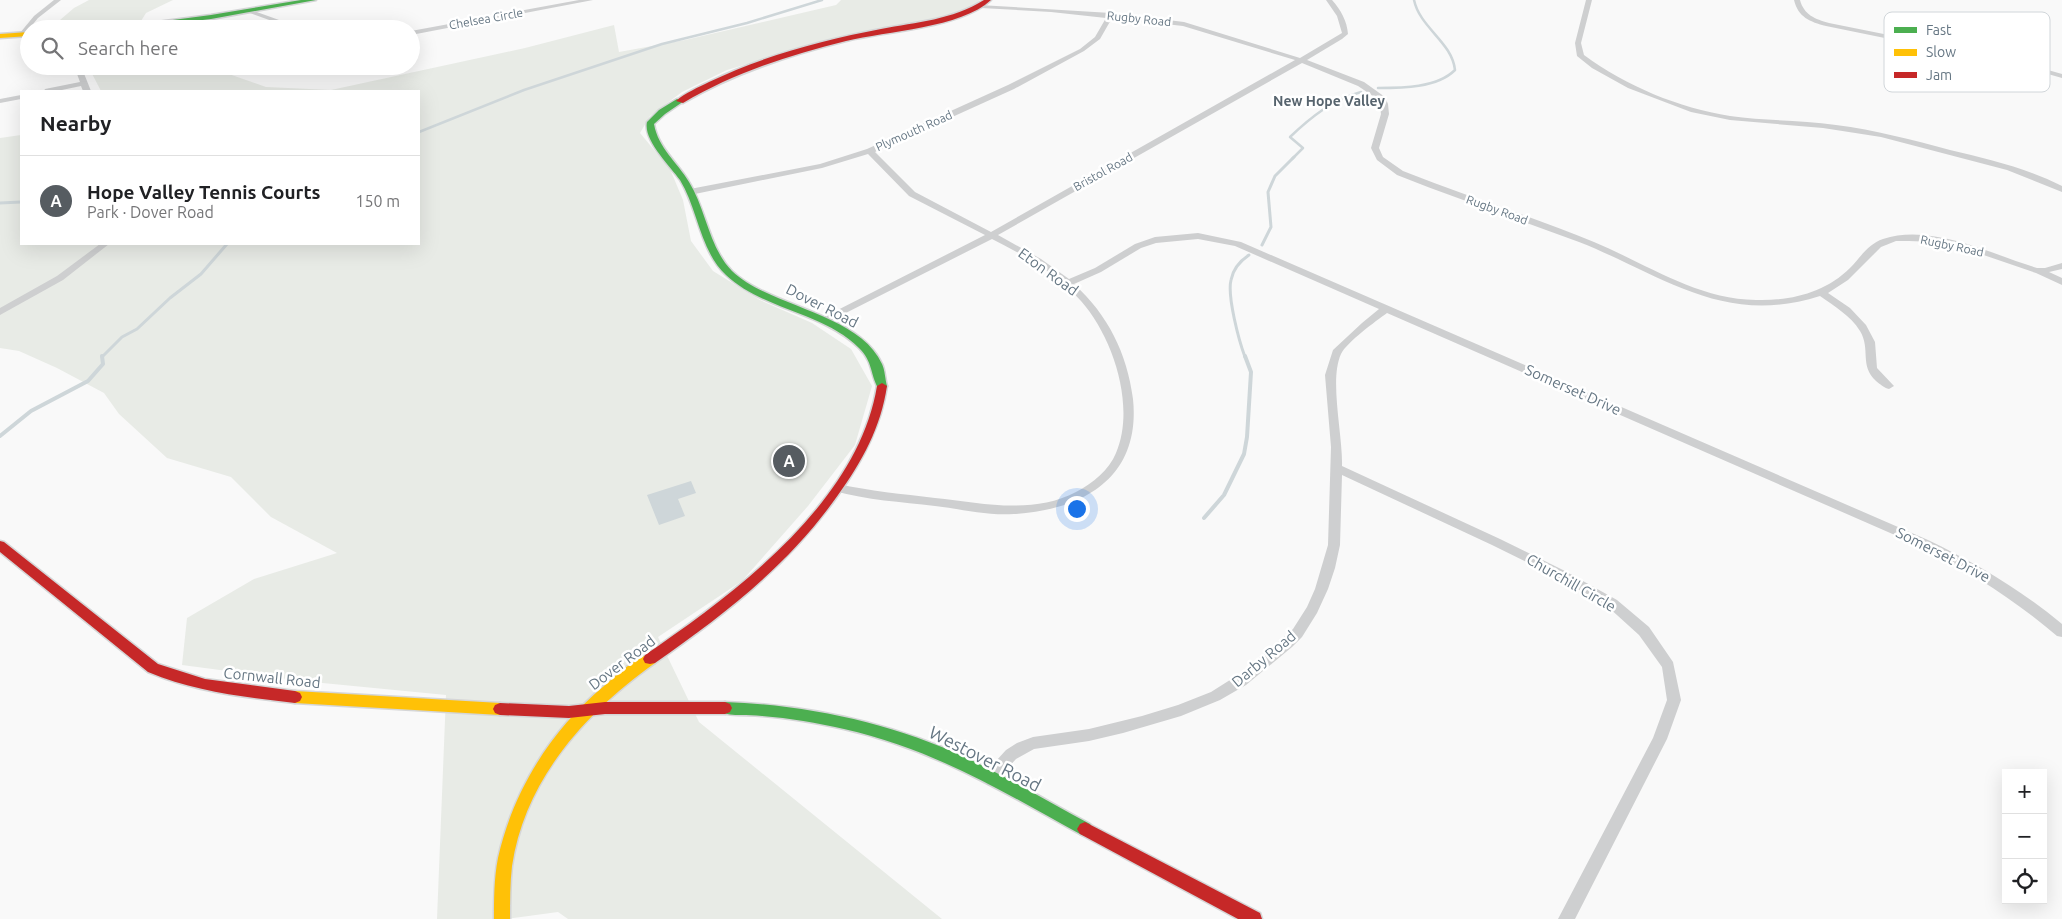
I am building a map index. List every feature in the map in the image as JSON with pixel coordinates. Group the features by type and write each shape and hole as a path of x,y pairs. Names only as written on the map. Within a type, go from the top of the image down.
{"street":[{"path":"34,20 58,0"},
{"path":"189,20 313,0"},
{"name":"Chelsea Circle","path":"420,31 590,0"},
{"name":"Bristol Road","path":"823,321 991,236 1346,34 1339,12 1330,0"},
{"path":"1589,0 1579,39 1578,47 1581,56 1610,76 1675,103 1722,117 1827,126 1893,138 2009,167 2036,176 2062,189"},
{"path":"1797,0 1798,9 1802,14 1828,25 1884,36"},
{"name":"Rugby Road","path":"984,3 1111,15 1196,26 1301,60 1361,84 1382,99 1385,114 1375,148 1380,158 1400,173 1591,244 1662,279 1706,297 1764,303 1807,297 1820,292 1845,277 1878,244 1902,238 1920,238 1962,246 2040,271 2062,282"},
{"name":"Dover Road","path":"502,919 500,893 511,831 518,810 540,769 586,710 624,677 708,620 761,578 792,547 838,488 870,436 879,404 881,375 873,358 859,342 841,330 743,283 731,275 717,258 690,192 680,173 651,134 650,124 662,112 705,86 760,63 874,32 953,18 984,3"},
{"path":"249,11 275,20"},
{"name":"Plymouth Road","path":"690,192 822,166 870,151 1011,86 1082,50 1098,38 1111,15"},
{"path":"0,36 20,34"},
{"path":"80,75 86,90"},
{"path":"52,90 83,83"},
{"path":"0,101 20,97"},
{"name":"Eton Road","path":"838,488 899,499 1012,510 1060,503 1092,489 1102,482 1116,465 1125,442 1128,427 1128,405 1119,356 1103,324 1083,297 1068,283 1030,256 912,194 870,151"},
{"name":"Somerset Drive","path":"1068,283 1098,270 1146,242 1164,238 1198,236 1218,239 1248,248 1932,547 1971,566 2009,591 2062,632"},
{"path":"0,312 5,307 73,269 104,245"},
{"path":"2040,271 2062,266"},
{"path":"1820,292 1842,307 1867,334 1870,345 1870,365 1875,373 1889,386"},
{"name":"Darby Road","path":"992,780 1005,759 1015,750 1031,743 1047,739 1088,735 1138,723 1210,698 1246,678 1299,631 1318,598 1328,570 1336,520 1338,469 1336,423 1330,383 1335,357 1350,339 1386,309"},
{"name":"Churchill Circle","path":"1338,469 1496,542 1561,574 1612,603 1644,631 1668,666 1674,700 1660,739 1566,919"},
{"name":"Cornwall Road","path":"0,545 153,668 175,678 196,684 299,697 383,703 569,712 586,710"},
{"name":"Westover Road","path":"586,710 707,707 786,711 886,734 912,742 960,762 1254,919"}],"shaded area":[{"path":"89,0 173,0 146,13 142,20 60,20 74,8"},
{"path":"841,0 980,0 972,8 938,18 845,36 727,70 682,92 650,116 640,133 670,169 683,200 691,241 713,271 760,300 812,323 851,349 872,386 855,445 808,506 742,581 658,637 699,722 942,919 568,919 558,912 506,919 437,919 446,695 302,681 182,665 187,618 254,579 337,553 271,517 231,477 167,458 119,414 104,393 57,368 19,351 0,348 0,138 20,135 20,245 420,245 420,90 331,90 400,75 420,75 420,71 525,48 614,25 619,52 685,40 836,5"},
{"path":"93,75 232,75 266,87 331,90 100,90"},
{"path":"691,481 696,493 678,499 685,516 659,525 647,495"}],"waterway":[{"path":"420,132 524,90 662,44 747,23 822,0"},
{"path":"1378,88 1429,84 1448,76 1455,70 1453,60 1448,51 1423,19 1417,10 1414,0"},
{"path":"1262,245 1271,227 1268,192 1275,176 1303,148 1290,137 1331,104 1361,92"},
{"path":"0,203 20,202"},
{"path":"102,357 122,337 137,329 170,298 201,274 226,245"},
{"path":"1245,357 1234,318 1230,287 1235,269 1249,255"},
{"path":"1204,518 1224,495 1244,454 1247,437 1251,372 1245,356"},
{"path":"0,436 31,411 88,381 103,364 102,357"}],"traffic: fast":[{"path":"185,20 313,0"},
{"path":"680,101 662,112 650,124 651,131 658,146 685,182 723,266 730,274 748,286 844,331 863,346 877,364 882,386"},
{"path":"725,708 754,709 815,717 846,723 906,740 961,762 1085,829"}],"traffic: slow":[{"path":"0,36 20,35"},
{"path":"502,919 506,858 514,827 540,770 578,720 624,677 650,659"},
{"path":"295,697 500,709"}],"traffic: jam":[{"path":"680,101 724,78 772,59 869,33 931,23 961,15 975,9 988,0"},
{"path":"650,659 704,621 754,582 799,538 820,513 861,451 877,413 882,386"},
{"path":"0,545 153,668 187,681 205,685 295,697"},
{"path":"500,709 569,712 605,708 725,708"},
{"path":"1085,829 1254,919"}],"place":[{"name":"Hope Valley Tennis Courts","path":"789,461"}],"district":[{"name":"New Hope Valley","path":"1329,101"}]}
